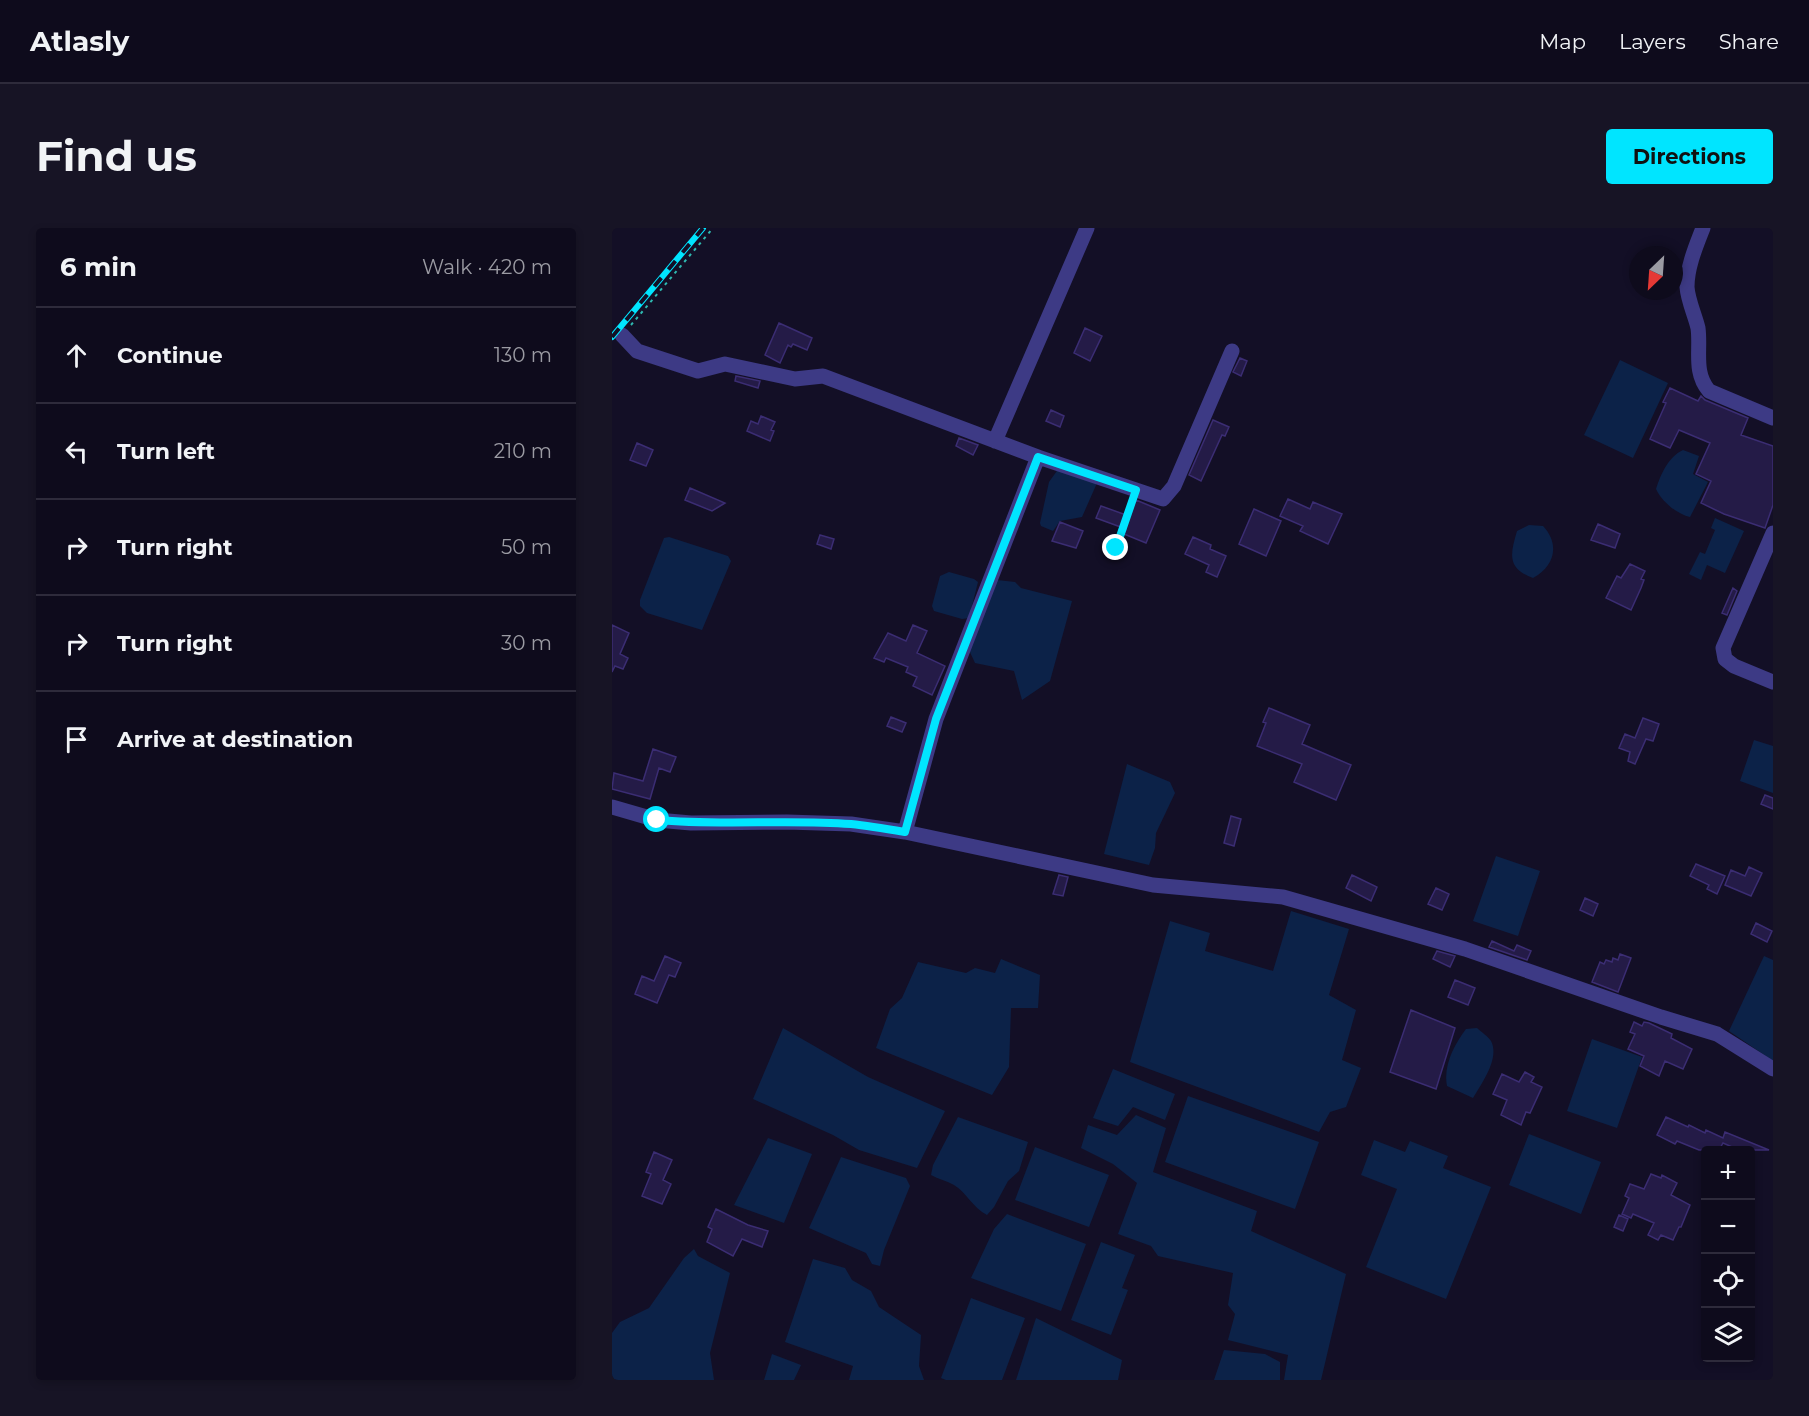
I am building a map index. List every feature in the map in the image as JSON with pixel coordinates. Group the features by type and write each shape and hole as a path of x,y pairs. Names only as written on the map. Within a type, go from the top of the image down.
{"street":[{"path":"995,441 1087,228"},
{"path":"1703,228 1693,255 1687,287 1698,329 1699,371 1703,384 1709,391 1773,418"},
{"path":"622,335 637,351 698,371 725,364 795,379 824,376 1038,457 1162,499 1174,486 1232,351"},
{"path":"905,832 936,719 1038,457"},
{"path":"1773,533 1723,648 1725,660 1773,682"},
{"path":"612,807 657,820 691,823 851,824 905,832 1153,885 1283,897 1465,950 1717,1034 1773,1069"}],"path":[{"path":"622,335 712,228"},
{"path":"1116,548 1136,490"}],"water":[{"path":"1620,360 1668,383 1633,458 1584,435"},
{"path":"1683,450 1699,456 1693,474 1708,482 1690,517 1670,507 1656,489 1669,461"},
{"path":"1059,468 1097,483 1082,517 1060,521 1053,531 1041,526 1040,523 1049,482"},
{"path":"1715,518 1744,531 1725,573 1707,565 1701,580 1689,574 1700,552 1705,554 1715,530 1711,528"},
{"path":"1529,525 1543,526 1552,540 1553,547 1550,561 1533,578 1519,570 1512,554 1517,531"},
{"path":"669,537 728,556 731,561 702,630 647,613 640,606 640,600 664,538"},
{"path":"949,572 978,582 969,618 962,619 934,611 932,606 940,576"},
{"path":"997,580 1015,582 1021,588 1072,601 1050,681 1022,700 1014,671 975,663 969,650"},
{"path":"1754,740 1773,746 1773,793 1740,781"},
{"path":"1127,764 1170,782 1175,793 1156,833 1155,848 1149,865 1104,854"},
{"path":"1496,856 1540,871 1518,936 1473,921"},
{"path":"1291,911 1349,929 1329,995 1356,1010 1342,1060 1361,1068 1346,1107 1330,1112 1319,1132 1130,1062 1170,921 1210,933 1205,951 1273,971"},
{"path":"1764,956 1773,960 1773,1061 1729,1031"},
{"path":"1001,959 1040,975 1038,1008 1011,1008 1009,1067 992,1095 876,1048 890,1009 902,998 918,962 966,973 975,968 995,973"},
{"path":"783,1028 868,1077 945,1111 917,1168 859,1150 833,1135 753,1099"},
{"path":"1477,1028 1491,1041 1493,1055 1489,1070 1473,1098 1447,1086 1446,1078 1450,1056 1462,1035 1466,1029"},
{"path":"1592,1039 1642,1057 1617,1128 1567,1111"},
{"path":"1113,1069 1175,1094 1165,1120 1133,1107 1118,1126 1093,1118"},
{"path":"1188,1096 1319,1142 1295,1209 1165,1162"},
{"path":"1136,1115 1166,1128 1153,1172 1257,1211 1251,1231 1346,1274 1321,1380 1284,1380 1288,1355 1228,1340 1235,1314 1228,1305 1233,1273 1158,1256 1151,1246 1118,1234 1137,1183 1113,1164 1081,1148 1088,1125 1117,1135"},
{"path":"958,1117 1028,1142 1019,1171 1008,1181 987,1215 954,1185 931,1175 933,1165"},
{"path":"1529,1134 1601,1162 1581,1214 1509,1185"},
{"path":"768,1138 812,1154 784,1223 734,1205"},
{"path":"1374,1140 1405,1152 1410,1141 1448,1156 1443,1168 1491,1187 1446,1299 1366,1267 1397,1189 1361,1175"},
{"path":"1035,1147 1109,1175 1089,1227 1015,1200"},
{"path":"841,1157 906,1178 910,1186 884,1250 880,1266 872,1264 866,1253 809,1228"},
{"path":"1007,1214 1086,1244 1061,1311 971,1278 994,1229"},
{"path":"1101,1242 1135,1255 1122,1288 1128,1290 1111,1335 1071,1320"},
{"path":"694,1249 698,1256 730,1273 710,1353 714,1380 612,1380 612,1333 620,1322 649,1308 684,1258"},
{"path":"813,1259 845,1268 852,1280 871,1291 879,1307 921,1335 919,1366 924,1380 849,1380 853,1366 785,1342"},
{"path":"971,1298 1025,1318 1002,1380 946,1380 941,1378"},
{"path":"1036,1318 1122,1360 1118,1380 1016,1380"},
{"path":"1224,1350 1265,1354 1280,1362 1280,1380 1214,1380"},
{"path":"772,1354 801,1365 794,1380 764,1380"}],"building":[{"path":"779,323 812,338 807,350 793,344 791,347 788,345 780,363 765,355"},
{"path":"1085,328 1102,336 1090,361 1074,353"},
{"path":"1240,358 1247,361 1241,376 1233,372"},
{"path":"736,376 760,381 758,388 735,381"},
{"path":"1670,388 1698,401 1701,396 1705,400 1748,418 1741,435 1773,446 1773,505 1765,528 1724,514 1701,503 1711,481 1696,474 1710,443 1679,430 1670,448 1650,439"},
{"path":"1051,410 1064,416 1060,427 1046,421"},
{"path":"761,416 775,422 771,430 774,431 770,441 747,431 751,421 758,424"},
{"path":"1213,420 1229,427 1225,436 1222,435 1201,481 1189,475"},
{"path":"959,438 978,445 973,455 956,446"},
{"path":"637,443 653,450 646,466 630,460"},
{"path":"690,488 725,503 712,511 685,500"},
{"path":"1288,499 1310,509 1313,502 1342,514 1328,544 1300,531 1303,526 1280,516"},
{"path":"1136,500 1160,510 1146,543 1124,534 1126,529 1096,518 1101,506 1129,516"},
{"path":"1254,509 1281,521 1266,556 1239,544"},
{"path":"1060,522 1083,531 1076,548 1052,541"},
{"path":"1598,524 1620,534 1615,548 1591,540"},
{"path":"820,535 834,539 831,549 817,544"},
{"path":"1193,537 1211,545 1210,549 1226,556 1217,577 1206,572 1209,565 1185,554"},
{"path":"1630,564 1645,571 1641,579 1644,580 1631,610 1606,598 1617,576 1621,578"},
{"path":"1733,588 1737,591 1727,615 1722,613"},
{"path":"612,625 629,633 620,654 628,658 623,669 615,666 612,672"},
{"path":"913,625 927,631 917,653 945,666 932,695 913,686 917,677 906,672 908,667 886,658 884,662 874,658 888,633 906,641"},
{"path":"1269,708 1310,725 1302,744 1351,765 1336,800 1294,782 1302,764 1257,746"},
{"path":"891,717 906,723 902,732 887,726"},
{"path":"1643,718 1659,724 1653,741 1646,739 1635,764 1628,761 1630,752 1619,748 1625,734 1635,738"},
{"path":"653,749 676,757 670,772 659,768 650,799 612,789 614,773 643,781"},
{"path":"1765,795 1773,798 1773,809 1761,804"},
{"path":"1231,816 1241,819 1234,846 1224,843"},
{"path":"1696,864 1725,876 1717,894 1707,889 1709,885 1690,876"},
{"path":"1749,867 1762,873 1751,896 1725,885 1731,870 1745,876"},
{"path":"1059,875 1068,877 1063,896 1053,894"},
{"path":"1352,875 1377,887 1371,901 1346,888"},
{"path":"1436,888 1449,894 1442,910 1428,904"},
{"path":"1585,898 1598,904 1593,916 1580,910"},
{"path":"1756,923 1772,931 1767,942 1751,934"},
{"path":"1492,941 1514,951 1517,945 1531,951 1527,960 1489,947"},
{"path":"1437,951 1455,956 1450,967 1433,959"},
{"path":"1620,954 1631,958 1618,992 1592,982 1600,962 1604,964 1606,960 1612,962 1613,958 1618,960"},
{"path":"665,956 681,963 675,977 669,975 657,1003 635,994 642,976 654,981"},
{"path":"1455,980 1475,988 1468,1005 1448,997"},
{"path":"1411,1010 1455,1028 1436,1089 1390,1072"},
{"path":"1634,1022 1642,1026 1644,1022 1649,1023 1672,1034 1671,1038 1692,1049 1683,1069 1665,1061 1659,1076 1640,1066 1644,1056 1628,1049 1635,1034 1630,1032"},
{"path":"1525,1072 1534,1077 1531,1082 1542,1087 1530,1113 1526,1112 1521,1125 1501,1115 1507,1100 1493,1094 1502,1074 1519,1082"},
{"path":"1666,1117 1723,1138 1725,1132 1769,1150 1755,1150 1755,1146 1730,1146 1723,1143 1721,1146 1701,1146 1699,1150 1677,1141 1675,1144 1657,1135"},
{"path":"654,1152 672,1160 663,1180 671,1184 662,1204 642,1196 651,1174 646,1172"},
{"path":"1651,1174 1661,1178 1662,1175 1677,1183 1671,1195 1690,1205 1673,1240 1661,1235 1658,1240 1648,1235 1654,1223 1633,1214 1631,1218 1622,1214 1629,1198 1625,1196 1630,1184 1644,1189"},
{"path":"716,1209 748,1225 768,1231 762,1247 742,1239 733,1256 707,1242 712,1229 708,1227"},
{"path":"1619,1215 1628,1219 1623,1231 1614,1227"}],"railway":[{"path":"612,337 703,228"}],"route":[{"path":"657,820 691,823 851,824 905,832 936,719 1038,457 1136,490 1116,548"}]}
